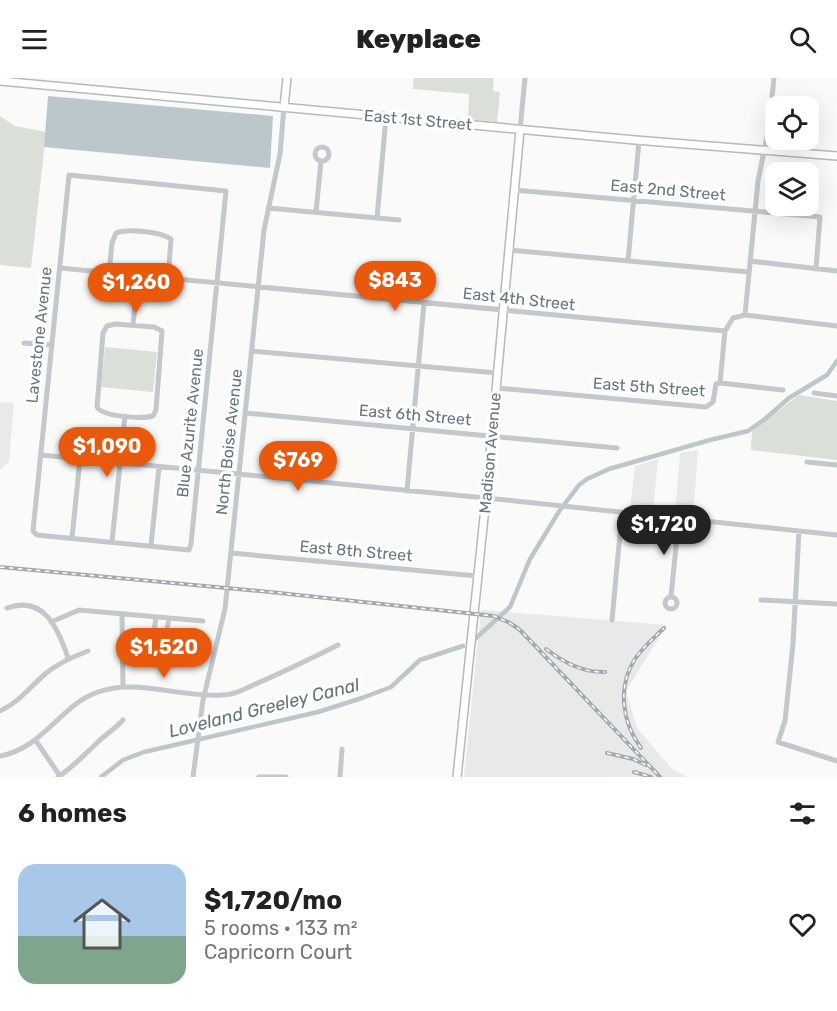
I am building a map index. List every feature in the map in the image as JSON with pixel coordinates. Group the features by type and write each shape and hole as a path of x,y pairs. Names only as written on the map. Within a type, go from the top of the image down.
{"main road":[{"path":"284,108 287,78"},
{"name":"East 1st Street","path":"0,81 18,80 284,108 639,141 837,156"},
{"name":"Madison Avenue","path":"457,777 486,498 520,130"}],"street":[{"path":"520,130 525,78"},
{"path":"772,96 774,78"},
{"name":"North Boise Avenue","path":"193,777 204,695 225,609 258,287 268,208 280,153 284,108"},
{"path":"377,218 386,117"},
{"path":"628,261 639,141"},
{"path":"745,315 758,181 765,150"},
{"path":"316,213 321,161"},
{"name":"Blue Azurite Avenue","path":"69,176 226,191 190,549 151,546"},
{"name":"Lavestone Avenue","path":"69,176 34,534 72,538"},
{"name":"East 2nd Street","path":"514,190 820,217 816,269"},
{"path":"268,208 399,220"},
{"path":"109,273 114,237 116,233 126,231 163,235 171,239 168,279"},
{"path":"509,250 749,272"},
{"path":"750,261 837,271"},
{"name":"East 4th Street","path":"60,268 725,331"},
{"path":"134,325 138,276"},
{"path":"407,491 424,303"},
{"path":"720,382 725,331 731,319 745,315 837,326"},
{"path":"114,324 134,325 154,327 162,331 156,410 153,416 125,416 99,411 96,403 103,333 107,326 114,324"},
{"path":"24,343 52,345"},
{"path":"252,351 497,373"},
{"name":"East 5th Street","path":"496,388 706,407 712,404 716,386 720,382 783,390"},
{"path":"814,393 837,396"},
{"name":"East 6th Street","path":"245,413 617,448"},
{"path":"112,542 125,416"},
{"path":"41,455 837,535"},
{"path":"80,459 72,538 151,546 159,467"},
{"path":"807,462 837,465"},
{"path":"612,620 622,512"},
{"path":"671,596 679,518"},
{"path":"800,531 786,714 778,742 837,761"},
{"name":"East 8th Street","path":"231,553 477,576"},
{"path":"761,600 837,604"},
{"path":"7,608 19,604 35,606 51,622 68,658"},
{"path":"51,622 79,610 203,621"},
{"path":"122,614 123,687"},
{"path":"156,617 153,639 155,644 160,646 166,640 169,618"},
{"path":"0,756 36,741 75,705 105,690 123,687 218,696 237,692 338,645"},
{"path":"0,711 15,703 46,673 68,658 88,651"},
{"path":"36,741 59,776 123,720"},
{"path":"340,777 342,749"},
{"path":"259,777 286,777"}],"shaded area":[{"path":"414,78 494,78 493,91 500,92 497,122 468,119 469,94 413,89"},
{"path":"48,96 273,116 270,168 44,147"},
{"path":"0,116 15,126 46,132 31,268 0,265"},
{"path":"105,347 157,352 153,392 101,387"},
{"path":"799,395 837,401 837,460 751,450 752,431"},
{"path":"0,402 14,403 9,462 0,470"},
{"path":"698,450 693,515 675,513 680,453"},
{"path":"658,459 653,511 630,509 635,466"},
{"path":"481,610 667,625 626,691 637,728 672,769 687,777 464,777"}],"waterway":[{"name":"Loveland Greeley Canal","path":"476,638 510,607 530,559 560,510 579,485 609,469 748,431 789,398 827,375 837,361"},
{"name":"Loveland Greeley Canal","path":"101,777 123,760 144,752 318,712 362,698 391,687 420,660 463,646"}],"railway":[{"path":"0,567 494,616 520,630 660,777"},
{"path":"641,748 626,716 624,704 626,681 635,659 664,628"},
{"path":"546,649 574,666 589,671 605,672"},
{"path":"607,753 633,759 646,765"},
{"path":"634,772 651,777"}]}
